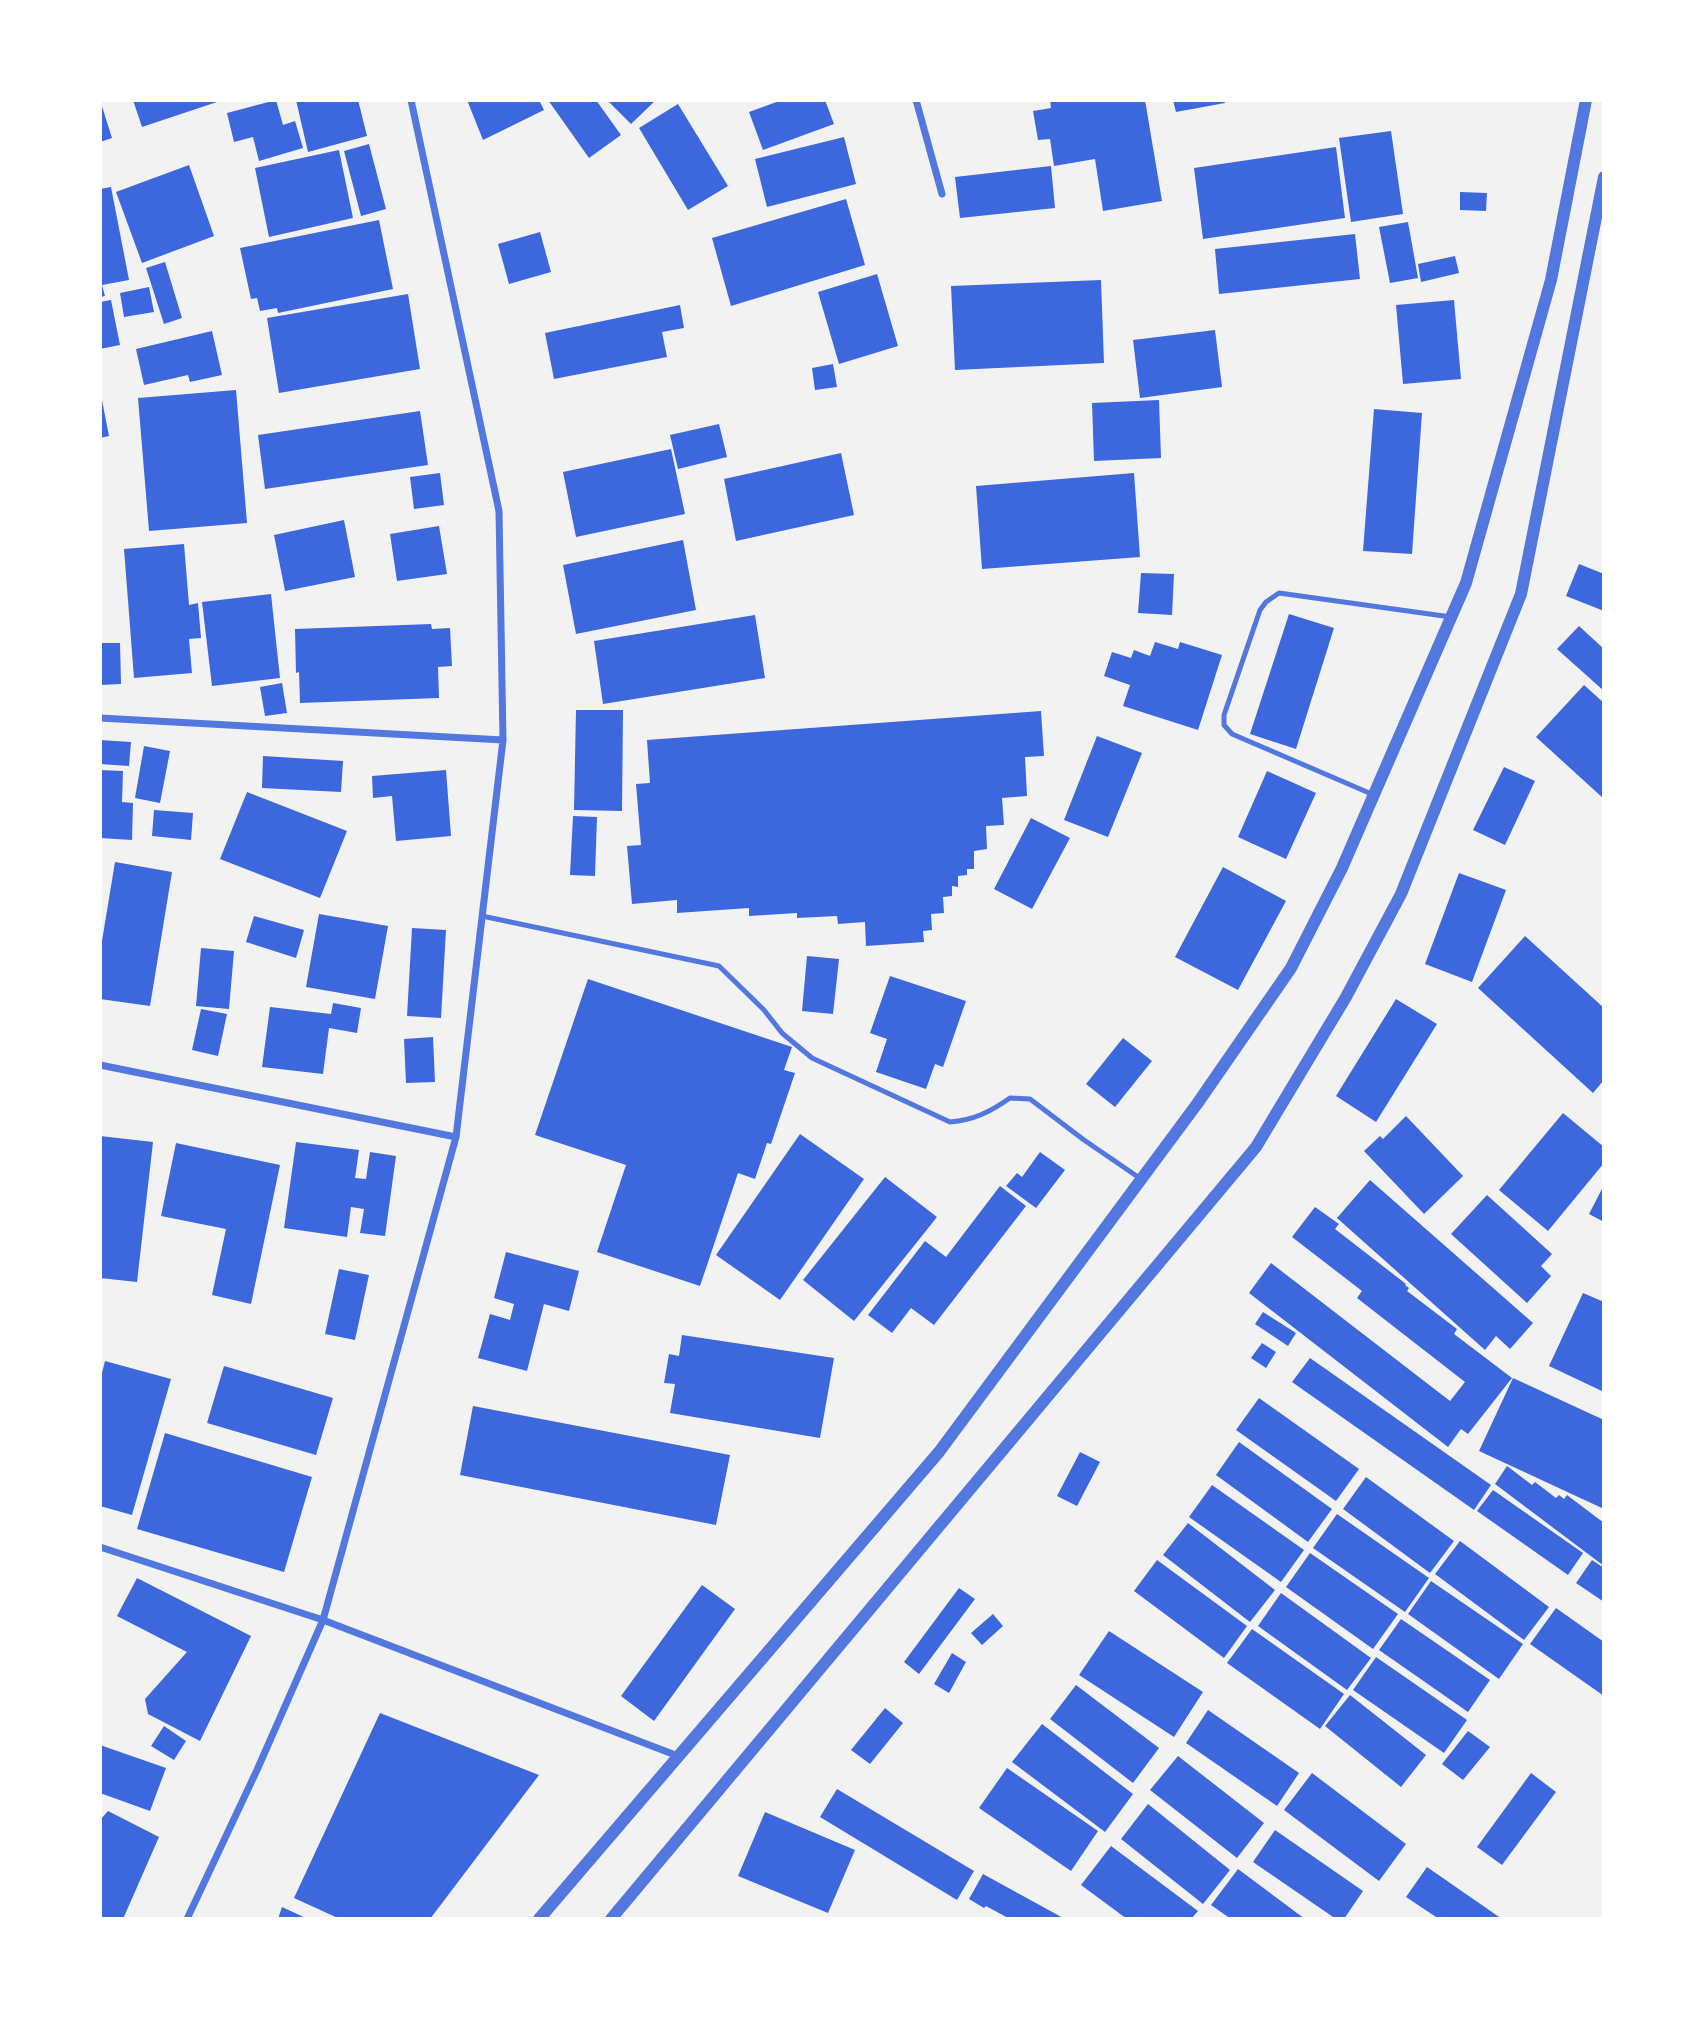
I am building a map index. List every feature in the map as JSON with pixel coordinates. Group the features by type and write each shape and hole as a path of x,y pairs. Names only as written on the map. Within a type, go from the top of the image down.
{"street":[{"path":"187,1919 323,1620 456,1137 503,740 499,511 411,100"},
{"path":"916,100 942,194"},
{"path":"539,1919 939,1452 1197,1104 1291,968 1342,868 1466,583 1551,279 1587,100"},
{"path":"611,1919 1256,1147 1346,997 1401,894 1521,594 1604,177"},
{"path":"100,718 503,740"},
{"path":"100,1065 456,1137"},
{"path":"100,1547 323,1620 678,1756"}],"lane":[{"path":"1374,795 1232,734 1224,725 1224,715 1260,610 1279,593 1451,617"},
{"path":"482,916 719,966 764,1010 782,1032 812,1058 950,1122 971,1121 1010,1098 1030,1099 1142,1179"}],"building":[{"path":"100,100 112,138 100,142"},
{"path":"133,100 223,100 142,127"},
{"path":"276,100 283,125 295,121 303,148 259,161 253,137 234,142 227,113"},
{"path":"296,100 358,100 367,136 308,152"},
{"path":"467,100 539,100 544,110 483,140"},
{"path":"548,100 596,100 621,135 589,158"},
{"path":"607,100 656,100 631,124"},
{"path":"782,100 825,100 834,124 763,150 749,112"},
{"path":"1050,100 1145,100 1162,201 1103,211 1095,159 1054,166 1050,139 1038,140 1033,111 1051,108"},
{"path":"1173,100 1224,100 1225,103 1176,112"},
{"path":"678,104 728,186 688,210 639,128"},
{"path":"1391,131 1403,214 1351,222 1339,138"},
{"path":"844,137 856,184 767,207 755,159"},
{"path":"369,144 386,209 361,216 344,151"},
{"path":"1336,147 1345,218 1203,239 1194,168"},
{"path":"339,150 353,218 269,237 255,168"},
{"path":"189,165 214,236 142,263 116,192"},
{"path":"1051,166 1055,208 960,218 955,177"},
{"path":"111,187 129,280 102,285 105,296 100,297 100,189"},
{"path":"1460,192 1487,193 1486,211 1460,210"},
{"path":"846,199 865,265 731,306 712,238"},
{"path":"379,220 393,289 278,313 277,308 260,311 257,298 251,299 240,248"},
{"path":"1408,222 1418,278 1390,283 1379,227"},
{"path":"540,232 551,272 509,284 498,244"},
{"path":"1355,234 1360,279 1219,294 1215,249"},
{"path":"1455,256 1459,273 1421,282 1418,264"},
{"path":"165,262 182,318 164,324 146,268"},
{"path":"877,274 898,346 839,364 818,292"},
{"path":"1101,280 1104,363 955,370 951,286"},
{"path":"149,287 154,312 124,317 120,293"},
{"path":"408,294 420,369 279,393 267,318"},
{"path":"111,300 120,345 100,349 100,302"},
{"path":"1454,300 1461,379 1403,384 1396,305"},
{"path":"680,305 684,328 662,332 667,357 554,379 545,333"},
{"path":"1215,330 1222,387 1140,398 1133,340"},
{"path":"212,331 222,375 190,382 188,375 144,385 136,349"},
{"path":"833,364 837,387 815,390 812,368"},
{"path":"100,390 109,436 100,438"},
{"path":"236,390 247,523 149,531 138,398"},
{"path":"1159,400 1161,458 1094,461 1092,403"},
{"path":"1374,409 1422,413 1412,554 1363,551"},
{"path":"420,411 428,465 265,489 258,435"},
{"path":"719,424 727,457 678,469 670,435"},
{"path":"671,449 685,514 576,537 563,472"},
{"path":"841,453 854,515 736,541 724,479"},
{"path":"440,473 444,505 414,509 410,477"},
{"path":"1134,473 1140,557 982,569 976,486"},
{"path":"344,520 355,577 285,591 274,535"},
{"path":"439,526 447,574 397,581 390,534"},
{"path":"683,540 696,610 576,634 563,565"},
{"path":"184,544 189,605 198,603 201,638 189,639 192,673 134,678 124,549"},
{"path":"1579,564 1604,574 1604,611 1566,596"},
{"path":"1141,573 1174,574 1172,615 1138,613"},
{"path":"271,594 280,678 212,686 202,602"},
{"path":"1289,614 1334,628 1296,749 1250,734"},
{"path":"755,615 765,678 603,704 594,641"},
{"path":"431,624 432,629 450,628 452,666 438,667 439,698 300,703 295,629"},
{"path":"1579,626 1604,649 1604,691 1557,649"},
{"path":"1155,642 1178,649 1180,642 1222,655 1198,730 1123,706 1130,685 1104,676 1112,652 1131,658 1134,650 1150,656"},
{"path":"100,643 120,643 121,684 100,685"},
{"path":"282,683 287,713 265,716 260,687"},
{"path":"1584,685 1604,703 1604,799 1536,737"},
{"path":"576,710 623,710 622,811 574,810"},
{"path":"1041,711 1044,756 1025,757 1027,796 1002,798 1004,825 986,826 987,849 974,851 974,869 967,869 967,875 958,876 958,887 952,886 952,896 943,897 944,913 931,914 932,930 923,931 924,942 866,946 865,922 838,924 837,916 797,918 797,913 749,916 749,908 677,913 677,900 632,904 627,846 641,845 636,784 650,783 647,740"},
{"path":"1097,736 1142,753 1108,837 1064,820"},
{"path":"100,740 131,742 129,766 100,764"},
{"path":"144,746 170,751 160,803 135,798"},
{"path":"263,756 343,761 341,792 262,788"},
{"path":"1504,767 1535,781 1505,845 1473,830"},
{"path":"100,770 123,771 122,802 133,803 132,840 100,838"},
{"path":"446,770 451,836 396,841 392,796 373,798 372,776"},
{"path":"1267,771 1316,793 1286,859 1238,837"},
{"path":"247,792 347,831 320,898 220,859"},
{"path":"154,810 193,813 191,840 152,836"},
{"path":"573,816 597,817 595,876 570,875"},
{"path":"1031,818 1070,838 1032,909 994,889"},
{"path":"115,862 172,872 150,1006 100,999 100,953"},
{"path":"1223,867 1286,901 1238,990 1175,957"},
{"path":"1459,873 1506,890 1472,982 1425,964"},
{"path":"319,914 388,926 375,999 306,987"},
{"path":"254,916 304,930 296,958 246,942"},
{"path":"412,928 446,930 441,1018 407,1016"},
{"path":"1525,936 1604,1008 1604,1080 1593,1093 1478,988"},
{"path":"201,948 234,951 229,1009 196,1006"},
{"path":"807,956 839,959 833,1014 802,1011"},
{"path":"890,976 966,1001 943,1067 935,1064 926,1089 876,1072 887,1039 870,1033"},
{"path":"588,979 792,1047 784,1070 795,1073 771,1144 767,1143 755,1179 738,1173 700,1286 597,1252 626,1165 535,1135"},
{"path":"1396,999 1437,1024 1376,1122 1336,1096"},
{"path":"333,1003 361,1008 357,1033 329,1028 323,1074 262,1067 270,1007 331,1014"},
{"path":"201,1009 227,1014 218,1056 192,1050"},
{"path":"433,1037 435,1082 406,1083 404,1039"},
{"path":"1123,1038 1152,1061 1115,1107 1086,1084"},
{"path":"1563,1113 1604,1147 1604,1163 1548,1231 1499,1190"},
{"path":"1406,1116 1463,1176 1424,1214 1364,1151 1380,1136 1383,1139"},
{"path":"800,1134 864,1179 780,1300 716,1255"},
{"path":"100,1136 153,1142 137,1282 100,1278"},
{"path":"296,1142 359,1150 355,1178 366,1179 370,1152 396,1156 385,1236 360,1233 364,1209 351,1207 347,1237 284,1228"},
{"path":"176,1143 280,1165 251,1304 212,1295 226,1229 161,1216"},
{"path":"1040,1152 1065,1170 1036,1208 1006,1186 1017,1173 1022,1177"},
{"path":"885,1177 937,1217 854,1321 803,1280"},
{"path":"1370,1180 1533,1323 1510,1349 1496,1336 1485,1350 1337,1218"},
{"path":"1604,1185 1604,1222 1589,1214"},
{"path":"1000,1186 1026,1206 934,1325 911,1308 892,1333 868,1315 925,1241 946,1257"},
{"path":"1487,1195 1552,1254 1541,1266 1551,1276 1527,1303 1451,1234"},
{"path":"1315,1207 1339,1224 1335,1229 1406,1284 1409,1288 1407,1291 1457,1329 1454,1334 1512,1378 1468,1434 1461,1429 1448,1447 1249,1293 1271,1263 1450,1401 1465,1382 1357,1298 1362,1291 1292,1237"},
{"path":"506,1252 579,1271 569,1311 544,1304 527,1371 478,1358 490,1314 510,1320 514,1304 494,1298"},
{"path":"339,1269 369,1275 355,1340 325,1334"},
{"path":"1583,1293 1604,1302 1604,1392 1549,1366"},
{"path":"1263,1312 1296,1333 1288,1346 1255,1324"},
{"path":"682,1335 834,1358 820,1438 670,1413 675,1384 664,1383 669,1354 679,1356"},
{"path":"1262,1343 1276,1352 1266,1368 1251,1358"},
{"path":"1310,1358 1491,1485 1474,1510 1292,1382"},
{"path":"105,1361 171,1379 132,1515 100,1506 100,1381"},
{"path":"224,1366 333,1398 316,1455 207,1423"},
{"path":"1513,1378 1604,1420 1604,1509 1479,1451"},
{"path":"1259,1398 1359,1469 1336,1501 1236,1430"},
{"path":"473,1406 730,1455 716,1525 460,1475"},
{"path":"165,1433 312,1477 284,1572 137,1529"},
{"path":"1239,1442 1332,1509 1308,1542 1216,1475"},
{"path":"1080,1452 1100,1462 1077,1506 1057,1496"},
{"path":"1507,1466 1532,1485 1535,1482 1556,1498 1559,1495 1564,1499 1567,1495 1604,1523 1604,1566 1495,1484"},
{"path":"1366,1477 1454,1541 1430,1573 1343,1509"},
{"path":"1212,1485 1304,1550 1281,1582 1189,1517"},
{"path":"1493,1490 1583,1553 1568,1575 1477,1511"},
{"path":"1337,1514 1429,1578 1405,1612 1313,1548"},
{"path":"1188,1523 1275,1590 1250,1622 1163,1555"},
{"path":"1460,1541 1549,1607 1524,1640 1435,1574"},
{"path":"1310,1553 1398,1614 1373,1649 1286,1587"},
{"path":"1157,1560 1247,1626 1224,1658 1134,1591"},
{"path":"1592,1560 1604,1568 1604,1602 1576,1583"},
{"path":"137,1578 251,1636 200,1741 148,1714 145,1699 187,1652 117,1616"},
{"path":"1431,1581 1523,1644 1499,1679 1408,1614"},
{"path":"702,1585 735,1609 654,1721 621,1696"},
{"path":"959,1588 975,1599 919,1674 904,1662"},
{"path":"1281,1593 1371,1658 1347,1690 1258,1626"},
{"path":"1556,1608 1604,1642 1604,1696 1530,1644"},
{"path":"993,1614 1003,1626 982,1645 971,1633"},
{"path":"1401,1619 1490,1680 1468,1712 1379,1650"},
{"path":"1252,1629 1344,1694 1320,1729 1227,1663"},
{"path":"1109,1631 1203,1692 1174,1737 1079,1675"},
{"path":"952,1653 966,1662 949,1693 934,1684"},
{"path":"1376,1657 1467,1720 1444,1753 1353,1690"},
{"path":"1076,1685 1159,1748 1133,1783 1050,1719"},
{"path":"1350,1695 1426,1755 1401,1787 1325,1726"},
{"path":"885,1708 903,1723 870,1764 851,1750"},
{"path":"1208,1710 1299,1773 1277,1806 1186,1743"},
{"path":"380,1713 539,1775 430,1919 340,1919 294,1898"},
{"path":"1042,1724 1133,1794 1105,1832 1012,1762"},
{"path":"164,1726 186,1741 174,1760 151,1746"},
{"path":"1468,1731 1490,1747 1463,1780 1442,1764"},
{"path":"100,1745 166,1768 150,1811 100,1793"},
{"path":"1178,1756 1264,1823 1237,1858 1150,1790"},
{"path":"1007,1768 1098,1831 1071,1871 979,1808"},
{"path":"1312,1773 1406,1844 1379,1881 1284,1810"},
{"path":"1531,1773 1556,1792 1502,1865 1477,1847"},
{"path":"837,1789 974,1871 957,1900 820,1817"},
{"path":"1148,1804 1230,1870 1203,1904 1121,1839"},
{"path":"108,1811 159,1837 123,1919 100,1919 100,1820"},
{"path":"765,1812 855,1850 828,1913 738,1876"},
{"path":"1275,1830 1363,1891 1344,1919 1336,1919 1253,1862"},
{"path":"1111,1846 1198,1911 1191,1919 1127,1919 1081,1885"},
{"path":"1427,1867 1502,1919 1439,1919 1406,1897"},
{"path":"1238,1869 1305,1919 1231,1919 1211,1905"},
{"path":"983,1874 1065,1919 1010,1919 986,1906 984,1908 969,1899"},
{"path":"282,1907 308,1919 278,1919"}]}
